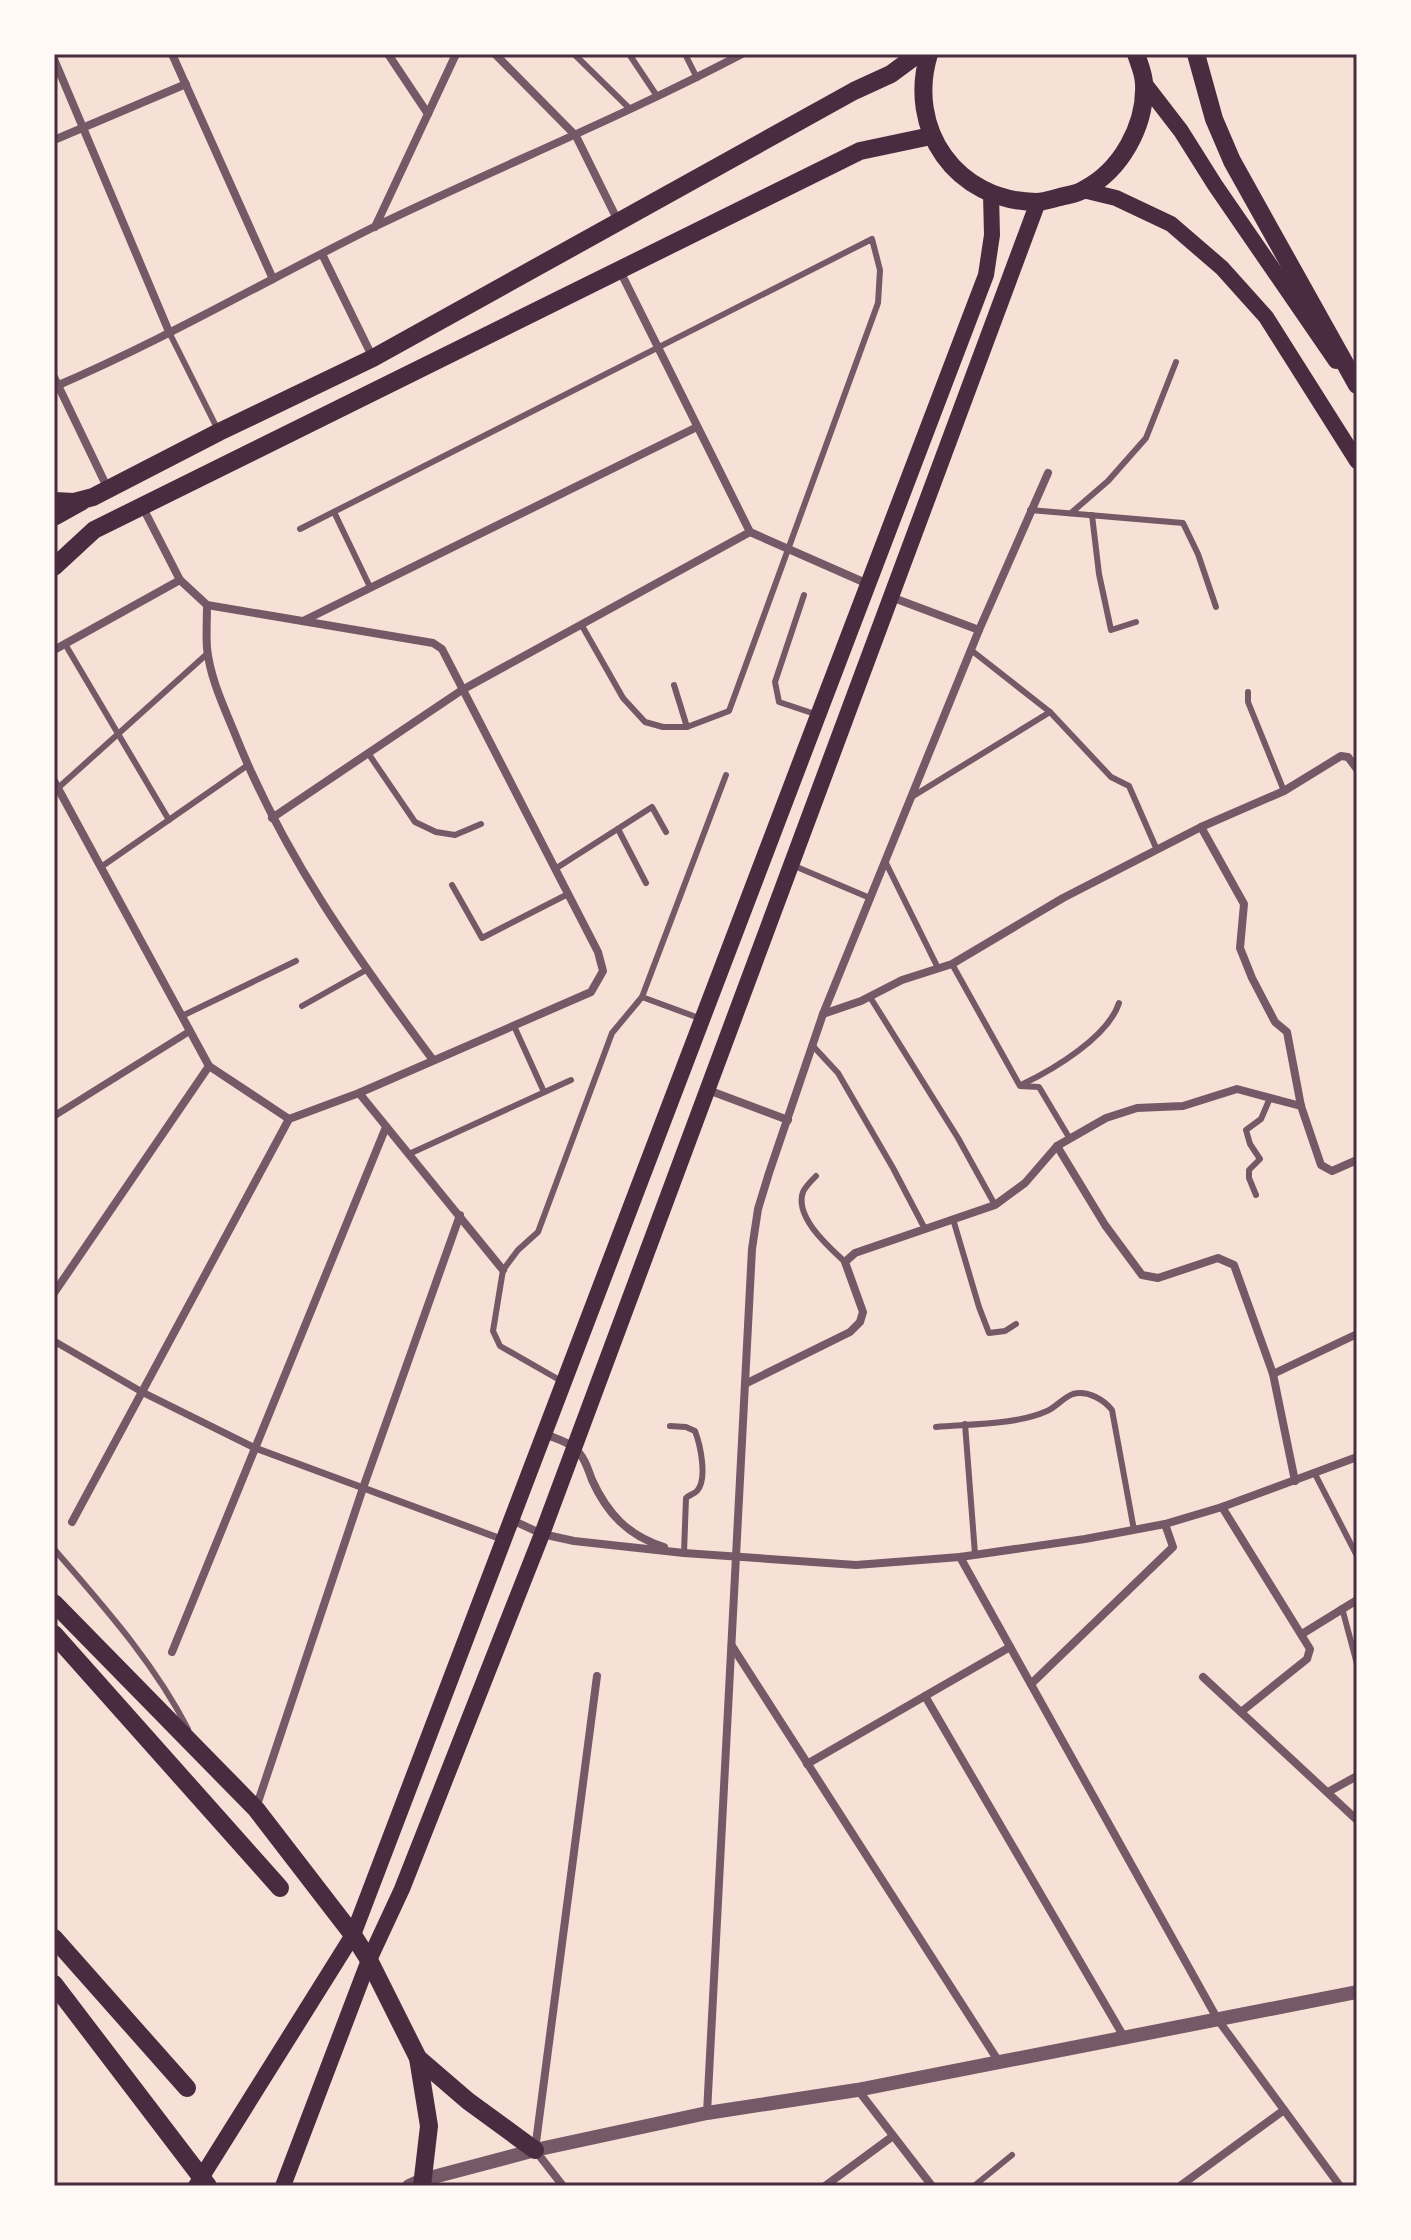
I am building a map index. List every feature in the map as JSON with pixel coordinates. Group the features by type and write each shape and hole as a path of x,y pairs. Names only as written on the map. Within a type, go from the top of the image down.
{"main road":[{"path":"54,517 219,432 373,358 854,91 891,74 918,54"},
{"path":"929,54 922,75 922,106 931,136 956,171 991,194 1038,202 1083,190 1117,164 1139,126 1144,83 1136,54"},
{"path":"1196,54 1214,119 1232,161 1357,385"},
{"path":"1144,83 1181,131 1357,392"},
{"path":"54,549 860,151 931,136"},
{"path":"1083,190 1116,198 1171,224 1222,268 1266,317 1357,461"},
{"path":"54,1984 202,2183 353,1935 986,275 992,235 991,194"},
{"path":"283,2186 369,1960 402,1889 542,1534 1038,202"},
{"path":"54,501 83,500"},
{"path":"54,567 74,551 86,535"},
{"path":"54,1603 256,1809 369,1960 418,2058 429,2126 418,2184"},
{"path":"54,1634 280,1888"},
{"path":"54,1938 187,2088"},
{"path":"418,2058 468,2101 535,2150"}],"street":[{"path":"172,54 273,279"},
{"path":"388,54 428,114"},
{"path":"375,227 456,54"},
{"path":"495,54 576,136 618,221"},
{"path":"108,489 55,383 170,334 375,227 576,136 742,54"},
{"path":"54,59 170,334"},
{"path":"54,140 186,84"},
{"path":"322,254 373,358"},
{"path":"620,271 750,532 868,584"},
{"path":"302,621 697,427"},
{"path":"707,2113 754,1235 769,1173 823,1014 979,630 1048,473"},
{"path":"72,1522 289,1119 359,1093 591,992 603,971 598,952 442,649 433,643 207,605 180,580 142,507"},
{"path":"272,818 462,690 750,532"},
{"path":"54,650 180,580"},
{"path":"891,597 979,630"},
{"path":"207,605 208,653 214,679 272,818 304,876 366,970 433,1060"},
{"path":"823,1014 870,997 902,980 952,964 1063,898 1201,827 1284,791 1341,756 1348,757 1357,769"},
{"path":"56,784 209,1066 289,1119"},
{"path":"1201,827 1244,904 1240,948 1275,1022 1287,1032 1301,1106 1321,1165 1332,1171 1357,1160"},
{"path":"54,1115 190,1031"},
{"path":"54,1293 209,1066"},
{"path":"745,1384 850,1332 860,1322 863,1312 845,1262 855,1253 995,1205 1025,1183 1057,1146 1106,1118 1137,1108 1183,1106 1237,1089 1301,1106"},
{"path":"708,1090 788,1120"},
{"path":"359,1093 503,1270"},
{"path":"172,1652 386,1127"},
{"path":"1057,1146 1105,1225 1142,1275 1158,1278 1218,1258 1234,1265 1273,1374 1295,1481"},
{"path":"256,1809 363,1488 460,1215"},
{"path":"1273,1374 1357,1334"},
{"path":"54,1341 142,1392 255,1448 504,1540"},
{"path":"545,1434 573,1447 586,1463 607,1508 619,1523 651,1543 684,1553"},
{"path":"512,1520 542,1534 574,1541 684,1553 856,1565 960,1557 1165,1524 1222,1507 1357,1457"},
{"path":"1222,1507 1310,1649 1307,1659 1241,1712"},
{"path":"1031,1684 1173,1547 1165,1524"},
{"path":"960,1557 1218,2020 1338,2183 1327,2186"},
{"path":"1302,1634 1357,1600"},
{"path":"731,1645 999,2062"},
{"path":"807,1764 1010,1647"},
{"path":"563,2186 535,2150 597,1676"},
{"path":"1203,1677 1357,1820"},
{"path":"925,1696 1125,2038"},
{"path":"1328,1792 1357,1776"},
{"path":"418,2184 535,2150 707,2113 857,2090 1357,1992"},
{"path":"857,2090 932,2186"},
{"path":"1180,2186 1284,2110"},
{"path":"825,2186 893,2136"}],"lane":[{"path":"574,54 630,109"},
{"path":"629,54 657,96"},
{"path":"685,54 697,78"},
{"path":"300,529 872,239 880,270 878,303 729,711 687,727 663,727 645,722 623,698 581,624"},
{"path":"170,334 219,432"},
{"path":"1070,514 1108,481 1146,438 1176,362"},
{"path":"1030,510 1183,523 1198,554 1216,607"},
{"path":"334,512 370,587"},
{"path":"1092,515 1099,574 1111,630 1136,622"},
{"path":"804,595 775,682 775,691 779,702 818,715"},
{"path":"65,644 169,820"},
{"path":"971,650 1050,712 1111,777 1129,786 1157,850"},
{"path":"56,784 119,734 208,653"},
{"path":"674,685 687,727"},
{"path":"1248,692 1248,702 1284,791"},
{"path":"910,798 1050,712"},
{"path":"368,753 415,822 436,832 455,835 481,824"},
{"path":"101,867 248,765"},
{"path":"564,1382 500,1346 493,1331 503,1270 518,1250 538,1232 612,1033 642,997 726,775"},
{"path":"555,869 652,807 666,832"},
{"path":"618,829 646,883"},
{"path":"885,861 938,968"},
{"path":"791,865 870,898"},
{"path":"452,885 482,938 568,894"},
{"path":"182,1016 296,961"},
{"path":"952,964 1020,1086"},
{"path":"302,1006 366,970"},
{"path":"642,997 702,1020"},
{"path":"870,997 958,1138 995,1205"},
{"path":"1020,1086 1078,1052 1116,1013 1119,1003"},
{"path":"514,1026 544,1092"},
{"path":"812,1045 838,1073 925,1229"},
{"path":"409,1154 571,1080"},
{"path":"1020,1086 1039,1087 1070,1139"},
{"path":"1256,1195 1249,1170 1260,1159 1250,1144 1246,1130 1261,1119 1270,1098"},
{"path":"816,1176 803,1192 803,1208 814,1232 845,1262"},
{"path":"953,1219 989,1333 1005,1331 1016,1324"},
{"path":"936,1427 992,1423 1046,1411 1074,1394 1105,1402 1112,1410 1134,1530"},
{"path":"965,1424 975,1554"},
{"path":"670,1426 695,1431 701,1447 700,1484 696,1492 686,1498 684,1553"},
{"path":"1315,1474 1357,1556"},
{"path":"54,1549 131,1639 171,1696 200,1753"},
{"path":"1342,1608 1357,1664"},
{"path":"974,2186 1012,2155"}]}
